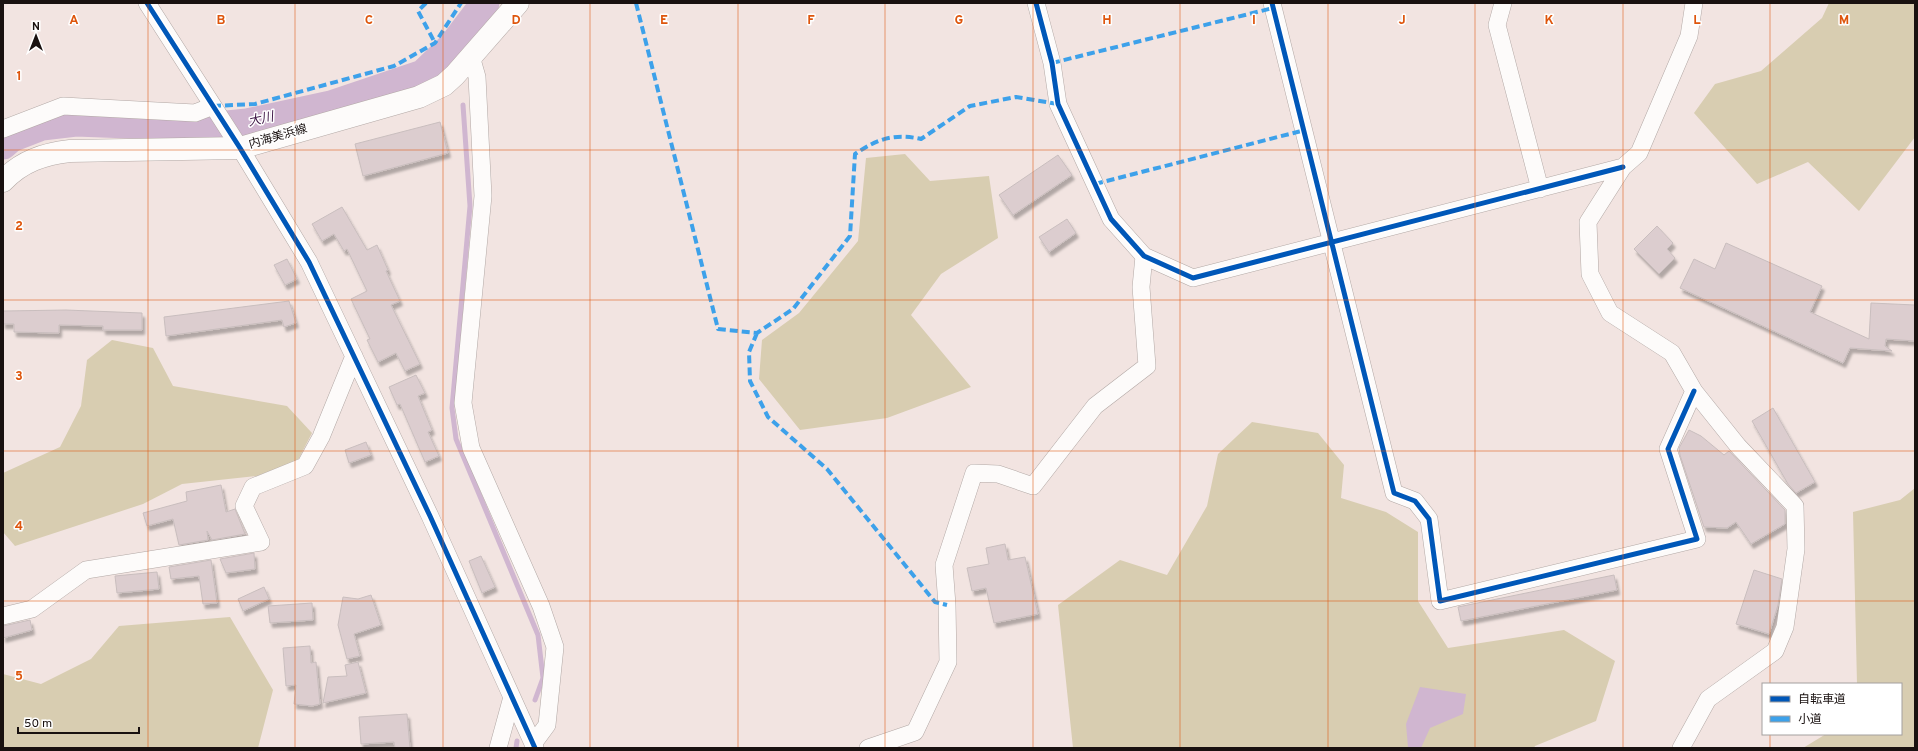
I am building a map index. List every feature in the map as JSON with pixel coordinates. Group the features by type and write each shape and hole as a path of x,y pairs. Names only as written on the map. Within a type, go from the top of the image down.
{"main road":[{"name":"内海美浜線","path":"3,181 12,172 31,160 49,154 70,151 236,143 419,98 444,85 455,75 518,3"}],"street":[{"path":"147,3 236,143 309,262 430,516 534,746"},
{"path":"1036,3 1052,63 1058,104 1111,219 1144,256 1193,278 1623,168"},
{"path":"1272,3 1333,241 1394,493 1415,501 1429,519 1440,601 1697,539 1668,449 1694,391"},
{"path":"1503,3 1497,25 1540,189"},
{"path":"1681,748 1708,699 1775,651 1785,627 1796,549 1794,506 1738,446 1694,391 1672,353 1610,312 1590,274 1588,222 1623,168 1638,153 1642,146 1689,36 1694,3"},
{"path":"471,56 477,77 483,196 462,403 471,448 541,606 555,647 547,725 534,746"},
{"path":"3,129 63,106 195,113 215,110"},
{"path":"868,748 915,732 948,662 947,605 944,564 974,473 998,474 1033,486 1095,406 1148,366 1142,286 1144,256"},
{"path":"3,616 32,608 86,570 261,542 244,506 253,487 305,466 321,438 354,356"},
{"path":"498,748 512,697"}],"shaded area":[{"path":"1829,3 1915,3 1915,137 1859,211 1808,162 1757,184 1694,113 1715,84 1761,71 1822,18"},
{"path":"905,154 930,181 989,176 998,238 941,274 911,315 971,387 887,418 800,430 759,379 762,340 799,313 858,241 866,158"},
{"path":"112,340 153,348 173,386 287,406 312,433 298,460 257,476 182,484 143,504 15,546 3,532 3,473 60,447 81,406 87,360"},
{"path":"1252,422 1318,433 1344,465 1341,498 1386,512 1418,532 1418,601 1448,648 1564,630 1615,661 1596,721 1535,746 1534,748 1073,748 1058,605 1120,560 1167,575 1207,506 1218,454"},
{"path":"1915,488 1915,748 1803,748 1824,735 1902,735 1902,683 1857,683 1853,512 1900,500"},
{"path":"230,617 273,690 258,748 3,748 3,674 41,684 91,659 119,626"},
{"path":"1420,687 1466,694 1463,714 1430,728 1421,748 1408,747 1406,724"}],"building":[{"path":"440,122 448,153 363,176 355,144"},
{"path":"1058,155 1072,175 1013,215 999,195"},
{"path":"342,207 367,250 377,245 388,270 386,271 400,301 391,305 420,364 405,371 396,353 378,362 367,340 370,339 351,299 367,291 347,249 344,251 334,234 322,241 312,224"},
{"path":"1067,219 1076,233 1049,252 1039,237"},
{"path":"1657,226 1673,243 1667,249 1675,258 1659,274 1634,249"},
{"path":"1726,243 1822,286 1810,312 1869,339 1871,303 1915,305 1915,341 1886,339 1885,346 1892,351 1850,348 1843,363 1680,288 1694,259 1715,269"},
{"path":"287,259 297,279 285,285 274,265"},
{"path":"289,301 296,323 284,327 282,320 166,336 164,317"},
{"path":"66,310 142,313 142,330 103,330 103,326 59,325 59,333 14,332 14,324 3,324 3,311"},
{"path":"416,375 425,393 418,396 432,430 428,432 439,456 425,462 400,404 397,405 389,387"},
{"path":"1773,408 1815,482 1796,493 1788,484 1752,421"},
{"path":"1689,430 1701,436 1724,455 1729,451 1785,510 1785,524 1751,544 1736,522 1727,528 1704,527 1680,455 1679,448"},
{"path":"366,442 371,455 349,463 345,450"},
{"path":"221,485 226,512 235,509 245,534 212,540 207,531 208,540 179,545 173,519 147,526 143,513 187,501 186,492"},
{"path":"1005,544 1008,560 1025,557 1038,614 994,623 986,588 972,591 967,568 989,564 986,548"},
{"path":"254,553 255,569 226,573 220,559"},
{"path":"481,556 495,587 482,593 469,561"},
{"path":"211,560 217,603 203,604 199,576 171,579 169,567"},
{"path":"1754,570 1782,579 1778,605 1769,634 1736,624"},
{"path":"157,572 159,589 117,593 115,576"},
{"path":"1614,575 1617,590 1461,621 1458,607"},
{"path":"264,587 269,599 243,611 238,599"},
{"path":"371,595 381,625 354,634 360,656 347,659 338,625 343,597 358,599"},
{"path":"312,603 313,620 270,623 268,606"},
{"path":"30,620 32,630 3,638 3,626"},
{"path":"310,646 311,663 316,662 320,704 312,706 294,704 296,685 286,686 283,648"},
{"path":"358,662 366,693 323,703 328,677 347,676 345,665"},
{"path":"407,714 410,748 395,748 394,742 361,744 359,717"}],"waterway":[{"name":"大川","path":"3,145 11,138 42,126 76,122 208,127 247,123 331,105 423,74 453,45 485,3"},
{"path":"463,105 470,206 452,408 456,439 538,635 543,678 535,700"},
{"path":"516,748 517,741"}],"marked path":[{"path":"426,3 418,11 435,43"},
{"path":"213,106 255,104 394,66 435,43 461,3"},
{"path":"636,3 718,329 757,333 793,309 850,236 855,154 871,144 894,137 911,137 921,139 970,106 1016,97 1058,104"},
{"path":"1052,63 1273,8"},
{"path":"1095,184 1305,130"},
{"path":"757,333 749,352 750,381 768,417 827,469 935,602 947,605"}],"cycle path":[{"path":"147,3 240,148 309,262 430,516 535,748"},
{"path":"1036,3 1052,63 1058,104 1111,219 1144,256 1193,278 1623,167"},
{"path":"1272,3 1394,493 1415,501 1429,519 1440,601 1697,539 1668,449 1694,391"}]}
